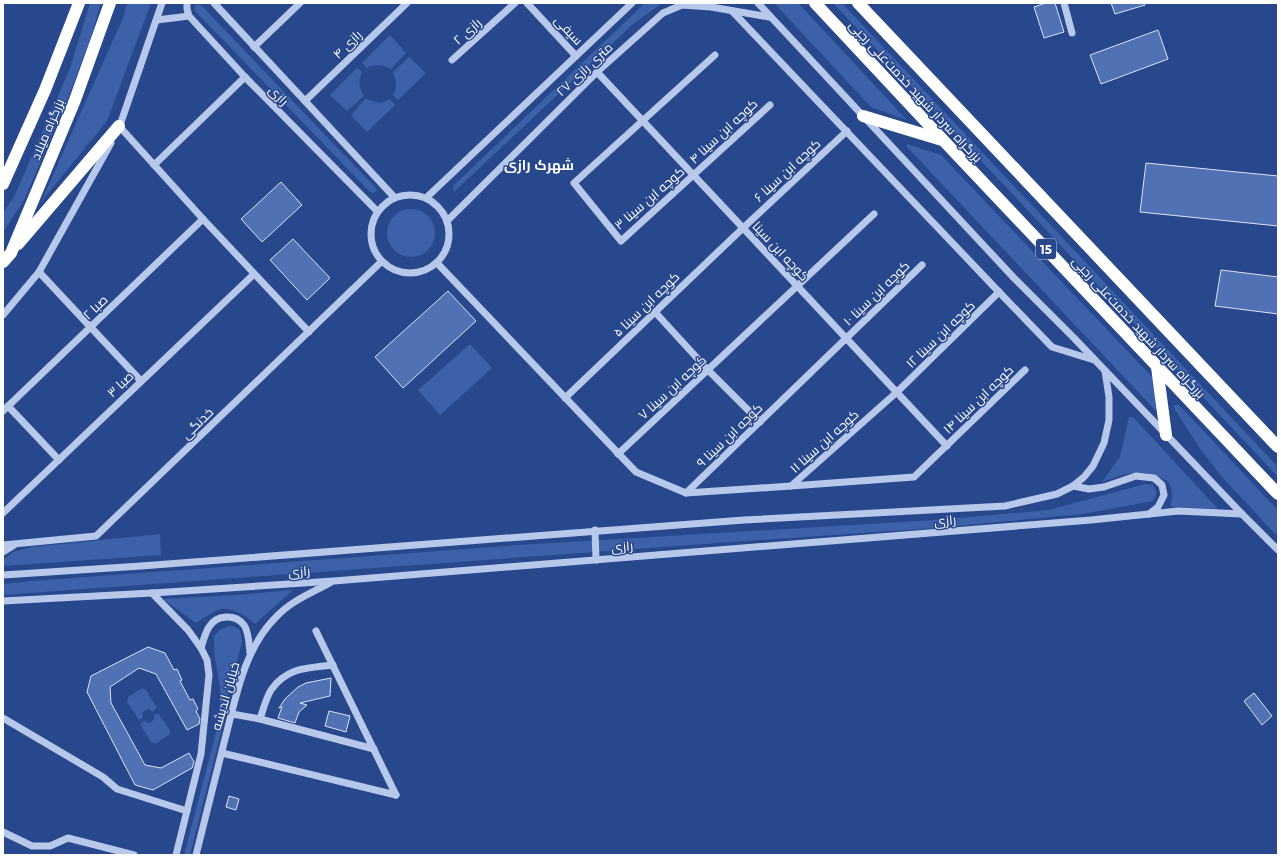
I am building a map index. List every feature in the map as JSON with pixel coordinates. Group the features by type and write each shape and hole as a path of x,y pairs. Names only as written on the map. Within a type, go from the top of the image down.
{"highway":[{"name":"بزرگراه میلاد","path":"3,184 46,90 79,3"},
{"name":"بزرگراه میلاد","path":"7,257 75,100 110,3"},
{"name":"بزرگراه سردار شهید خدمت‌علی رجبی","path":"815,3 1278,494"},
{"name":"بزرگراه سردار شهید خدمت‌علی رجبی","path":"858,3 1278,447"},
{"path":"863,116 943,140"},
{"path":"7,257 119,126"},
{"path":"1157,367 1166,434"}],"street":[{"path":"3,315 39,272 119,126 162,3"},
{"path":"157,20 189,16 187,3"},
{"name":"رازی","path":"214,3 395,198"},
{"path":"254,47 300,3"},
{"name":"رازی ۴","path":"305,101 407,3"},
{"name":"رازی ۲","path":"452,60 515,3"},
{"name":"سیفی","path":"527,3 576,56"},
{"name":"۲۷ متری رازی","path":"426,198 632,3"},
{"path":"758,3 769,17 1009,272 1278,550"},
{"path":"1064,3 1072,33"},
{"name":"۲۷ متری رازی","path":"447,221 597,72 663,13 682,4 732,10 769,17"},
{"path":"732,10 1052,346 1095,361"},
{"name":"رازی","path":"189,16 245,77 377,211"},
{"path":"643,120 715,55"},
{"name":"کوچه ابن سینا","path":"597,72 947,446"},
{"path":"154,165 245,77"},
{"name":"کوچه ابن سینا ۴","path":"694,175 770,105"},
{"name":"کوچه ابن سینا ۳","path":"643,120 574,183 621,241 694,175"},
{"path":"119,126 308,332"},
{"name":"کوچه ابن سینا ۶","path":"743,228 847,131"},
{"path":"405,195 416,195 426,198 435,204 447,221 450,232 448,244 444,254 437,263 427,270 415,274 391,270 381,262 374,251 370,237 371,224 377,211 385,203 405,195"},
{"name":"کوچه ابن سینا ۷","path":"618,454 874,214"},
{"name":"صبا ۲","path":"6,409 203,219"},
{"name":"کوچه ابن سینا ۵","path":"565,398 743,228"},
{"name":"خدنگی","path":"3,545 96,536 381,262"},
{"path":"437,263 636,472 686,493"},
{"name":"کوچه ابن سینا ۱۰","path":"847,339 922,265"},
{"path":"39,272 90,328 142,381"},
{"name":"صبا ۳","path":"3,513 254,274"},
{"name":"کوچه ابن سینا ۱۲","path":"897,392 999,292"},
{"path":"655,312 708,370 760,422"},
{"name":"کوچه ابن سینا ۹","path":"686,493 847,339"},
{"name":"کوچه ابن سینا ۱۴","path":"791,486 914,477 1025,370"},
{"name":"رازی","path":"3,575 141,566 594,530 744,520 1005,506 1057,494 1073,486 1084,477 1093,466 1104,443 1109,420 1109,397 1104,371"},
{"name":"کوچه ابن سینا ۱۱","path":"686,493 791,486 897,392"},
{"path":"6,409 59,460"},
{"path":"1073,486 1089,489 1104,487 1136,476 1154,478 1162,485 1164,496 1158,507 1149,514"},
{"name":"رازی","path":"3,602 334,581 1178,511 1242,514"},
{"path":"594,530 596,560"},
{"path":"3,552 16,544"},
{"name":"خیابان اندیشه","path":"199,854 222,753 238,690 250,652 260,636 276,617 294,601 334,581"},
{"name":"خیابان اندیشه","path":"152,593 188,630 201,648 207,660 209,675 201,754 176,855"},
{"path":"201,648 209,626 220,617 230,616 244,625 250,652"},
{"path":"222,753 396,795 316,631"},
{"path":"260,719 271,690 293,671 333,665"},
{"path":"232,714 260,719 374,749"},
{"path":"3,718 103,777 117,789 187,812"},
{"path":"3,832 32,846 50,846 68,838 134,855"}],"shaded area":[{"path":"90,3 101,3 89,43 67,100 24,200 3,232 3,213 15,195 70,68"},
{"path":"127,3 151,3 107,121 41,202 123,18"},
{"path":"645,3 662,3 632,25 455,191 453,190 454,185"},
{"path":"774,3 798,3 907,120 871,107"},
{"path":"833,3 842,3 1278,467 1278,477"},
{"path":"196,4 201,5 376,188 377,191 373,193 370,192 194,10"},
{"path":"390,35 406,53 391,69 379,65 373,65 367,68 362,63"},
{"path":"409,57 426,73 398,100 393,95 396,89 396,84 393,72"},
{"path":"357,68 362,72 360,84 364,96 347,111 330,95"},
{"path":"366,98 378,103 390,99 395,105 367,132 351,115"},
{"path":"907,144 941,155 1155,380 1157,412 907,147"},
{"path":"411,209 420,211 428,216 433,224 435,233 433,242 428,250 420,255 411,257 402,255 394,250 389,242 387,233 389,224 394,216 402,211"},
{"path":"470,344 492,368 440,415 418,390"},
{"path":"1174,405 1179,405 1278,510 1278,537 1222,477 1201,450 1175,410"},
{"path":"1129,417 1133,417 1218,509 1173,507 1170,505 1172,493 1168,481 1150,474 1128,474 1102,482 1120,457"},
{"path":"1145,484 1153,485 1156,491 1153,501 1083,514 935,528 3,595 3,584 31,581 519,545 935,520 1049,510"},
{"path":"160,534 161,555 3,566 3,560 13,552 32,547"},
{"path":"293,590 255,624 240,613 226,609 215,611 196,623 163,599 236,595"},
{"path":"229,626 240,630 242,642 227,698 224,721 190,855 184,855 220,717 220,687 214,651 214,636 221,629"},
{"path":"142,688 146,690 157,708 152,712 150,709 146,710 142,713 143,717 139,720 127,702 128,697"},
{"path":"158,713 170,730 169,735 155,744 151,742 140,724 145,720 146,723 151,722 154,719 154,715"}],"building":[{"path":"1046,3 1055,3 1064,32 1044,38 1034,7"},
{"path":"1111,3 1144,3 1145,5 1115,14"},
{"path":"1158,30 1168,59 1101,84 1090,55"},
{"path":"1146,163 1278,176 1278,226 1140,212"},
{"path":"281,182 302,205 262,242 241,219"},
{"path":"293,239 330,278 307,300 270,260"},
{"path":"1221,270 1278,277 1278,314 1215,306"},
{"path":"448,291 476,321 403,388 375,357"},
{"path":"148,647 165,653 174,670 177,669 182,680 180,681 190,700 193,699 198,709 196,711 200,719 199,724 187,730 156,674 139,668 110,687 111,703 145,765 161,768 189,753 194,762 192,768 153,790 135,785 87,692 91,676"},
{"path":"331,678 330,696 300,703 307,705 299,712 295,723 278,718 282,707 279,708 285,699 298,687 306,683"},
{"path":"1254,693 1272,716 1262,725 1244,701"},
{"path":"329,711 350,716 346,732 325,726"},
{"path":"229,796 239,799 236,810 226,807"}],"district":[{"name":"شهرک رازی","path":"539,165"}]}
